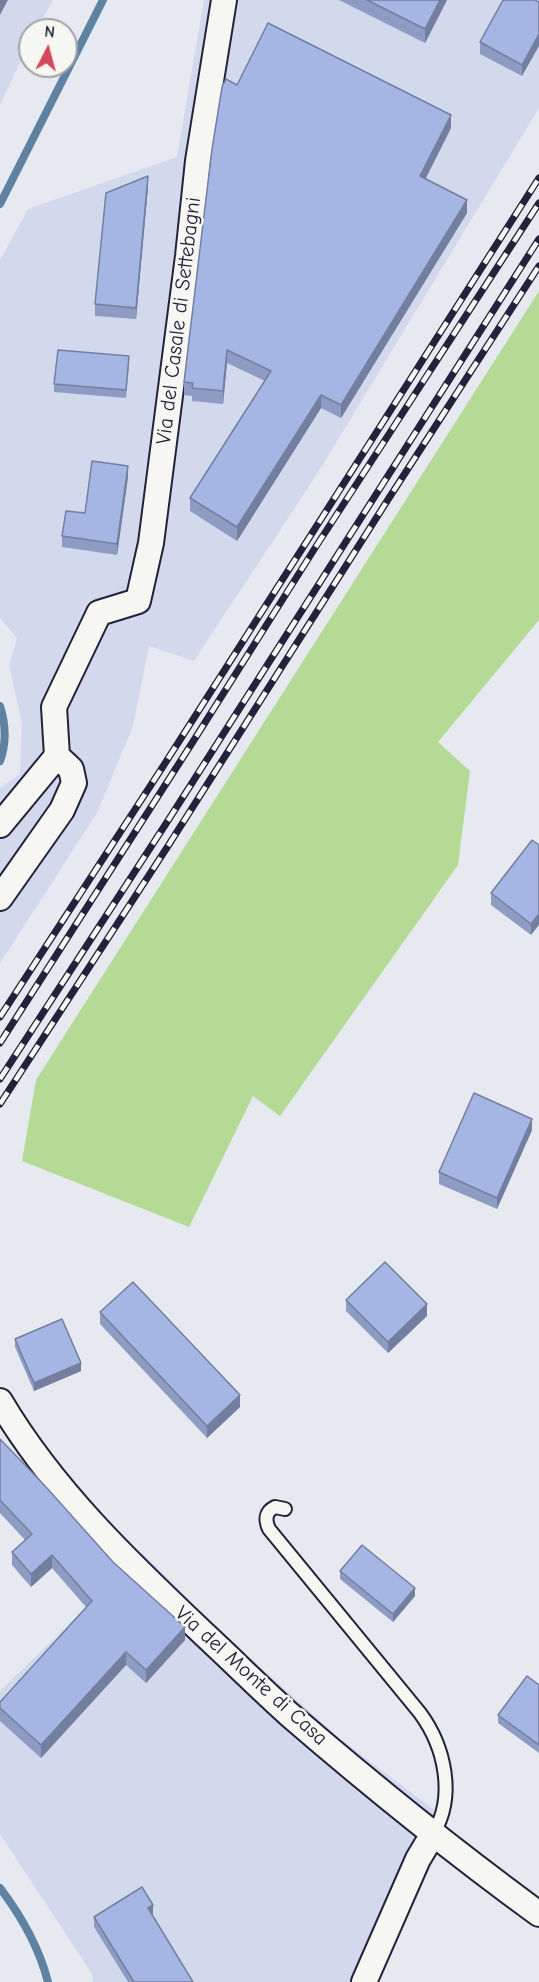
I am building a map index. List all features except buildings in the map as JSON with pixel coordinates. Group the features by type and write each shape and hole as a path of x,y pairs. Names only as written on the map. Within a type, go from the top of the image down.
{"street":[{"name":"Via del Casale di Settebagni","path":"57,756 54,707 99,612 138,601 152,543 199,150 224,0"},
{"path":"0,825 57,756 71,769 74,783 62,810 0,898"},
{"name":"Via del Monte di Casa","path":"0,1401 54,1478 84,1515 122,1555 291,1715 433,1834 539,1914"},
{"path":"364,1982 418,1859 433,1834"}],"lane":[{"path":"285,1509 275,1508 267,1514 269,1529 420,1713 432,1732 443,1767 445,1798 440,1822 433,1834"}],"shaded area":[{"path":"0,0 53,0 43,18 18,18 18,67 0,105"},
{"path":"204,0 539,0 539,108 317,474 194,661 149,646 133,726 97,813 0,963 0,788 20,774 22,723 9,666 17,638 0,618 0,260 28,209 177,157"},
{"path":"142,1553 227,1637 339,1738 437,1812 408,1863 357,1982 93,1982 92,1974 0,1834 0,1691"}],"green space":[{"path":"539,291 539,620 438,742 470,771 458,865 280,1116 253,1096 189,1227 22,1161 36,1080"}],"waterway":[{"path":"0,204 103,0"},
{"path":"0,706 5,734 0,761"},
{"path":"0,1888 29,1933 48,1982"}],"railway":[{"path":"0,1017 539,178"},
{"path":"0,1043 315,548 539,203"},
{"path":"0,1079 169,819 539,239"},
{"path":"0,1104 539,266"}]}
